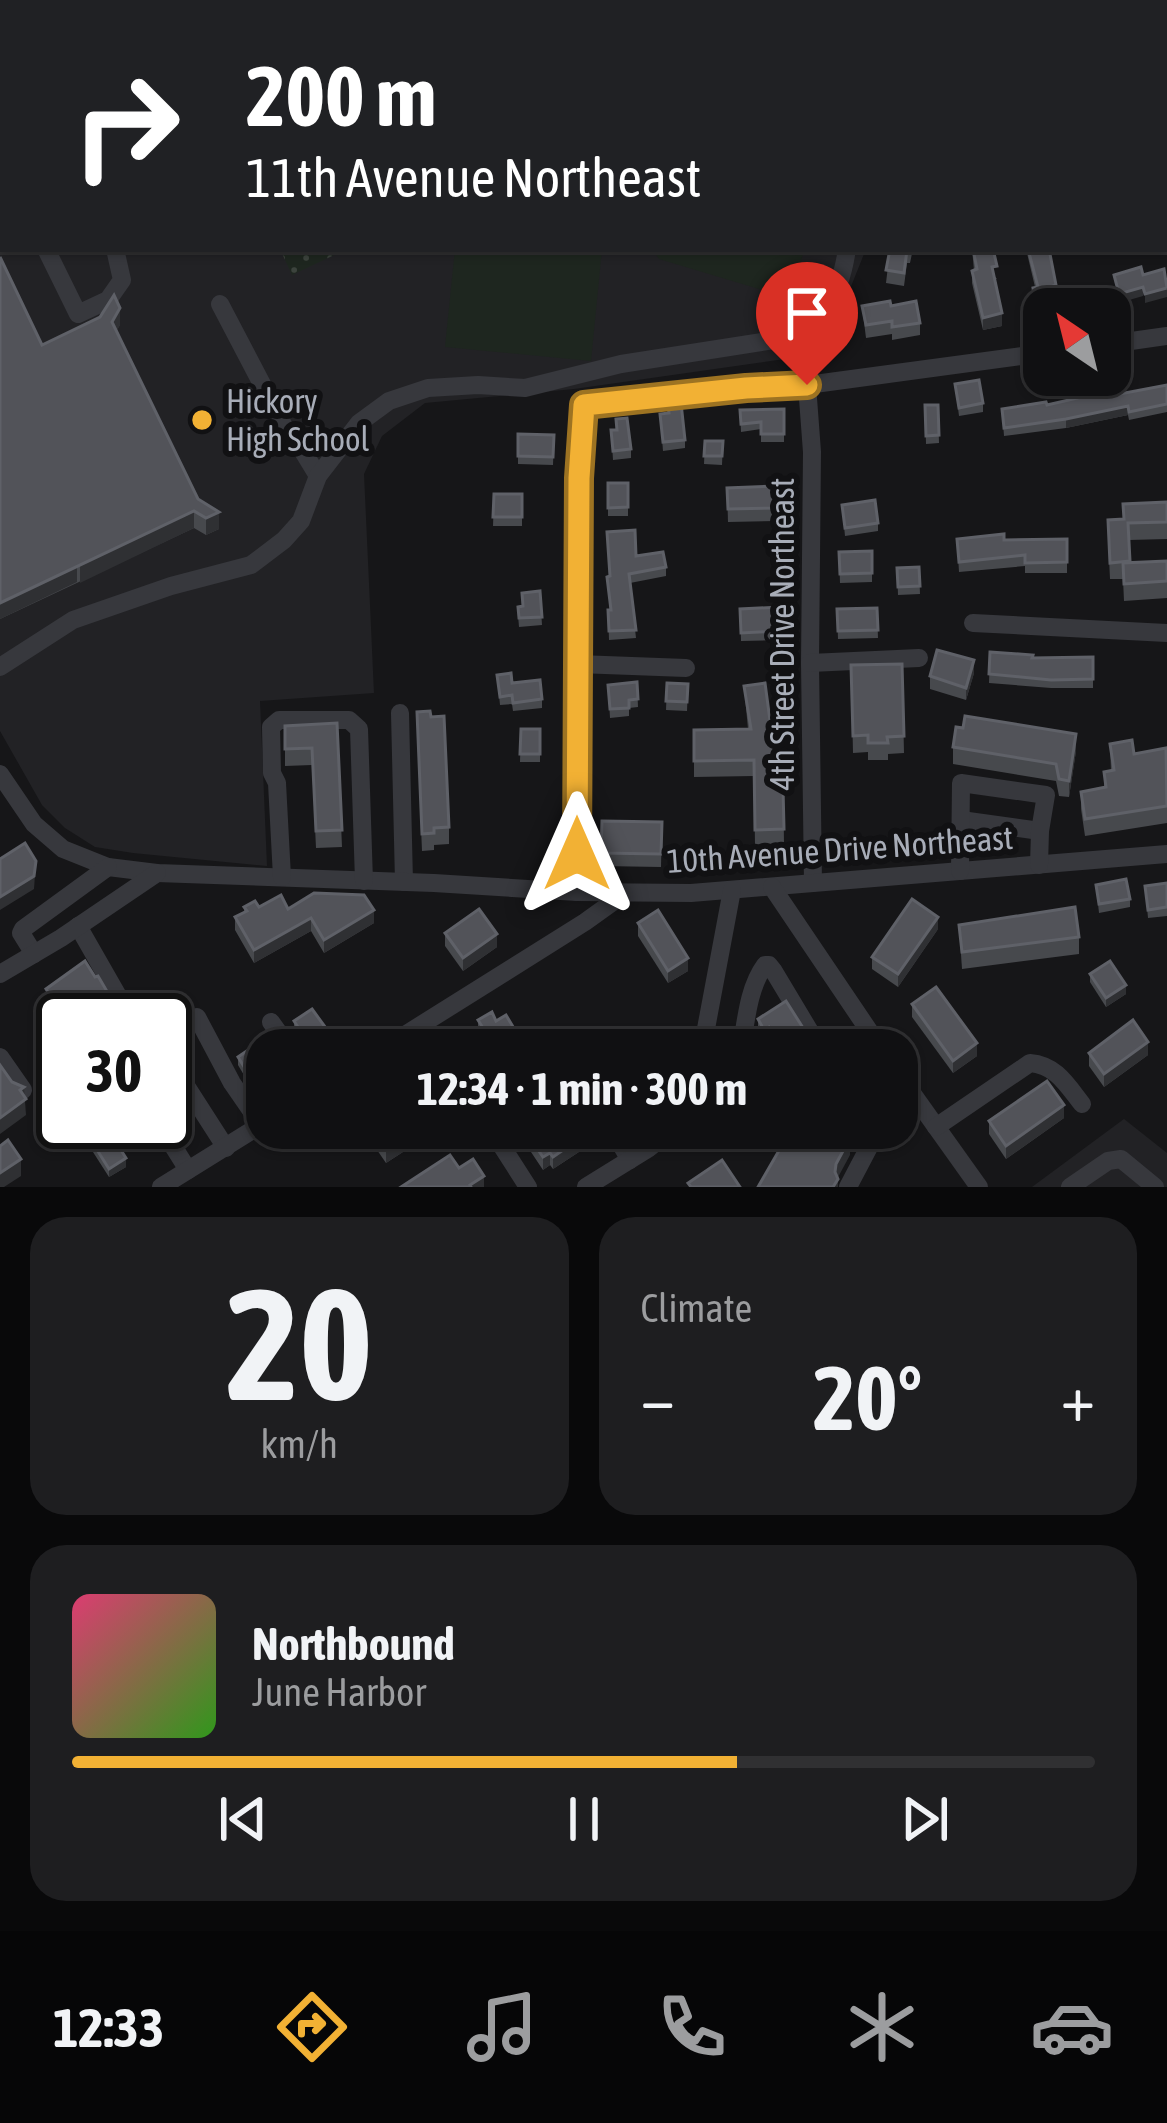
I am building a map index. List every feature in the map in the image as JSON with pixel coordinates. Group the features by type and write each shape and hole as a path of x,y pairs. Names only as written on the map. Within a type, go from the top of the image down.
{"street":[{"path":"47,252 78,314 108,300 122,280 116,252"},
{"path":"0,667 73,620 251,565 301,521 318,476 359,423 389,401 428,388 526,388 621,364 779,339 821,316 843,275 847,252"},
{"path":"220,304 287,433 318,476"},
{"path":"1131,341 1167,336"},
{"path":"578,892 579,478 584,405 807,385 1023,356"},
{"name":"4th Street Drive Northeast","path":"807,385 812,452 813,884"},
{"path":"973,622 1167,634"},
{"path":"810,663 919,658"},
{"path":"578,664 686,668"},
{"path":"400,713 404,882"},
{"path":"282,877 271,727 278,720 349,720 359,729 364,881"},
{"name":"10th Avenue Drive Northeast","path":"0,774 45,835 70,853 108,866 157,873 624,894 732,890 1167,854"},
{"path":"960,871 961,783 1046,794 1039,865"},
{"path":"961,820 1040,831"},
{"path":"34,954 21,934 23,929 108,866"},
{"path":"0,974 157,873"},
{"path":"772,886 868,1029"},
{"path":"706,1029 732,890"},
{"path":"414,1029 624,894"},
{"path":"78,926 116,993"},
{"path":"745,1029 765,965 773,970 808,1029"},
{"path":"197,1017 246,1100"},
{"path":"271,1022 276,1029"},
{"path":"0,1057 23,1090"},
{"path":"936,1127 1030,1063 1045,1064 1061,1076 1082,1104"},
{"path":"192,1095 226,1148"},
{"path":"918,1110 979,1187"},
{"path":"161,1187 246,1135"},
{"path":"175,1149 188,1170"},
{"path":"504,1149 528,1187"},
{"path":"623,1149 630,1160"},
{"path":"586,1187 647,1149"},
{"path":"848,1187 868,1149"},
{"path":"1070,1187 1108,1161 1120,1159 1155,1187"}],"shaded area":[{"name":"Hickory High School","path":"0,252 865,252 834,329 799,357 574,389 425,403 382,436 364,474 374,693 260,701 267,866 95,847 65,828 42,805 0,731"},
{"path":"281,252 341,252 292,275"},
{"path":"455,252 602,252 591,361 445,347"},
{"path":"654,252 803,252 792,299 659,259"},
{"path":"1124,1119 1167,1153 1167,1187 1032,1187"}],"building":[{"path":"889,252 907,252 904,273 886,270"},
{"path":"974,252 994,252 997,266 992,267 1002,313 983,318 972,271 977,269"},
{"path":"1029,252 1050,252 1056,285 1033,288 1038,287"},
{"path":"0,257 42,345 100,317 114,295 120,308 112,322 198,499 219,512 206,518 194,511 0,603"},
{"path":"1141,267 1143,275 1164,269 1167,288 1145,294 1143,287 1117,288 1114,275"},
{"path":"890,301 891,306 916,301 920,323 866,325 862,306"},
{"path":"979,380 983,403 959,408 955,384"},
{"path":"1167,385 1167,404 1129,412 1128,406 1004,428 1002,409 1086,396 1131,396 1131,392"},
{"path":"681,403 685,440 663,442 660,414 669,413 668,405"},
{"path":"925,405 938,405 939,435 926,436"},
{"path":"784,409 784,434 761,434 761,422 741,424 740,410"},
{"path":"627,418 631,449 613,451 611,430 617,430 616,419"},
{"path":"518,434 554,435 553,457 518,456"},
{"path":"705,441 723,441 722,456 704,456"},
{"path":"608,483 628,483 628,507 608,508"},
{"path":"776,486 777,508 728,509 727,488"},
{"path":"494,494 522,494 522,517 493,517"},
{"path":"875,500 878,523 845,528 842,505"},
{"path":"1167,502 1167,522 1128,523 1130,561 1110,563 1108,520 1124,519 1123,504"},
{"path":"635,530 636,556 663,552 666,567 629,574 636,630 609,631 607,532"},
{"path":"1004,534 1004,540 1067,539 1067,562 1025,563 1025,555 959,562 957,539"},
{"path":"872,551 872,573 840,574 839,552"},
{"path":"1167,561 1167,581 1124,584 1123,563"},
{"path":"919,567 920,586 898,587 897,568"},
{"path":"540,591 542,617 519,618 522,593"},
{"path":"780,607 780,631 741,633 740,609"},
{"path":"877,608 878,630 838,631 837,609"},
{"path":"937,650 974,660 966,688 930,676"},
{"path":"990,652 1032,658 1093,657 1093,679 989,674"},
{"path":"902,664 904,736 887,737 888,743 868,743 868,735 853,736 851,665"},
{"path":"511,673 512,683 540,680 542,699 513,703 512,695 500,697 497,675"},
{"path":"637,682 638,699 629,700 629,708 610,709 608,685"},
{"path":"667,683 688,684 687,702 666,701"},
{"path":"765,683 771,728 792,728 793,746 782,747 784,829 755,830 754,760 694,761 694,730 751,729 744,686"},
{"path":"430,711 431,717 444,716 449,827 422,834 417,712"},
{"path":"965,716 1076,734 1069,781 1059,779 1056,764 953,747 956,727 963,728"},
{"path":"337,723 342,830 316,831 312,748 285,749 285,726"},
{"path":"521,729 540,729 540,754 520,754"},
{"path":"1132,740 1134,754 1166,748 1167,806 1085,819 1081,792 1106,787 1104,772 1114,770 1110,744"},
{"path":"602,821 662,822 661,854 601,853"},
{"path":"25,843 36,861 34,876 0,897 0,859"},
{"path":"1126,879 1130,899 1099,904 1096,885"},
{"path":"1167,883 1167,907 1148,910 1145,886"},
{"path":"314,893 364,895 374,910 324,940 311,918 254,950 235,917 247,911 244,907 255,901 259,907 281,895 288,909"},
{"path":"912,899 938,917 898,974 872,957"},
{"path":"1075,907 1079,937 962,952 959,925"},
{"path":"479,909 497,934 463,958 445,933"},
{"path":"658,910 688,958 668,971 638,923"},
{"path":"85,961 108,993 49,993 46,989"},
{"path":"1110,961 1126,985 1106,998 1090,974"},
{"path":"936,987 977,1043 953,1061 912,1004"},
{"path":"786,1001 804,1029 763,1029 758,1019"},
{"path":"312,1009 327,1029 299,1029 294,1021"},
{"path":"492,1012 496,1021 506,1015 514,1029 481,1029 478,1020"},
{"path":"1133,1020 1148,1042 1104,1074 1089,1053"},
{"path":"0,1065 12,1082 24,1087 20,1090 26,1099 0,1118"},
{"path":"1047,1081 1064,1105 1006,1146 989,1121"},
{"path":"8,1140 21,1159 0,1173 0,1146"},
{"path":"96,1149 120,1149 126,1158 109,1169"},
{"path":"537,1149 565,1149 553,1157 550,1153 543,1157"},
{"path":"780,1149 844,1149 833,1187 758,1187"},
{"path":"450,1155 459,1168 473,1159 484,1176 471,1187 401,1187"},
{"path":"722,1160 740,1187 691,1187 688,1183"}],"place":[{"name":"Hickory High School","path":"202,420"}],"route":[{"path":"577,854 579,478 584,405 807,385"}]}
